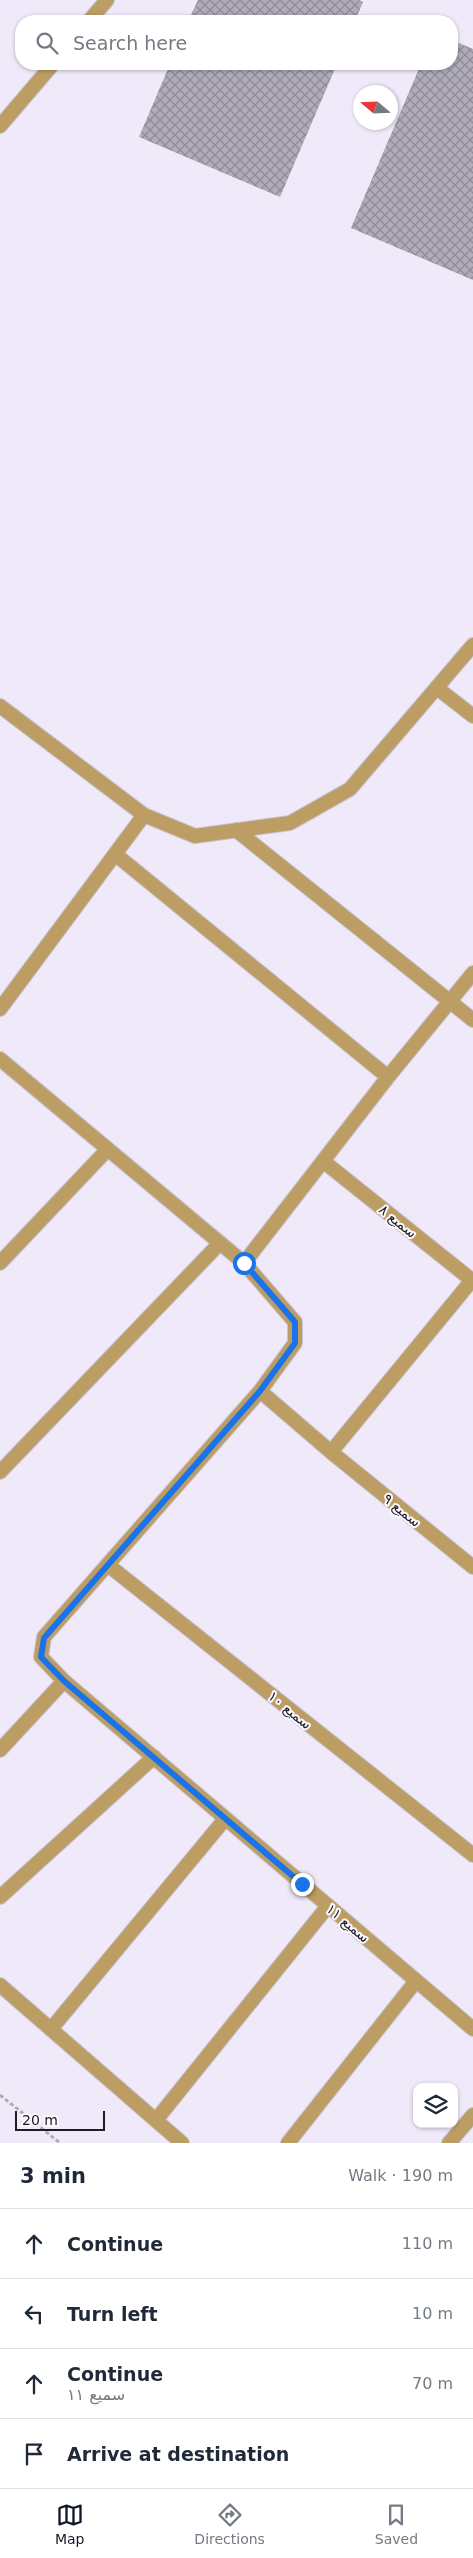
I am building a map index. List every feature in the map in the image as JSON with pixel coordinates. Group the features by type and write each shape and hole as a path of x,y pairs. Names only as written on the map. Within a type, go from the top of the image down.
{"street":[{"path":"94,15 107,0"},
{"path":"0,126 48,70"},
{"path":"0,706 144,815 195,836 290,823 350,789 473,644"},
{"path":"437,688 473,716"},
{"path":"0,1009 144,815"},
{"path":"236,830 473,1020"},
{"path":"115,854 388,1077"},
{"path":"244,1263 388,1077 473,973"},
{"path":"0,1059 244,1263 295,1322 295,1343 260,1391 108,1565"},
{"path":"0,1263 108,1149"},
{"name":"سمیع ۸","path":"323,1161 473,1280"},
{"path":"0,1472 220,1243"},
{"path":"331,1452 473,1280"},
{"name":"سمیع ۹","path":"260,1391 331,1452 473,1567"},
{"name":"سمیع ۱۱","path":"108,1565 44,1638 41,1657 64,1681 473,2029"},
{"name":"سمیع ۱۰","path":"108,1565 473,1855"},
{"path":"0,1750 64,1681"},
{"path":"0,1897 154,1757"},
{"path":"51,2029 225,1819"},
{"path":"156,2120 328,1906"},
{"path":"288,2143 416,1981"},
{"path":"0,1985 182,2143"},
{"path":"450,2143 473,2115"}],"path":[{"path":"0,2095 60,2143"}],"building":[{"path":"198,0 359,0 363,2 358,15 191,15"},
{"path":"458,43 473,49 473,280 351,228 393,130 398,130 398,118 418,70 458,70"},
{"path":"167,70 334,70 280,197 139,137"}],"route":[{"path":"244,1263 295,1322 295,1343 260,1391 44,1638 41,1657 64,1681 302,1884"}]}
